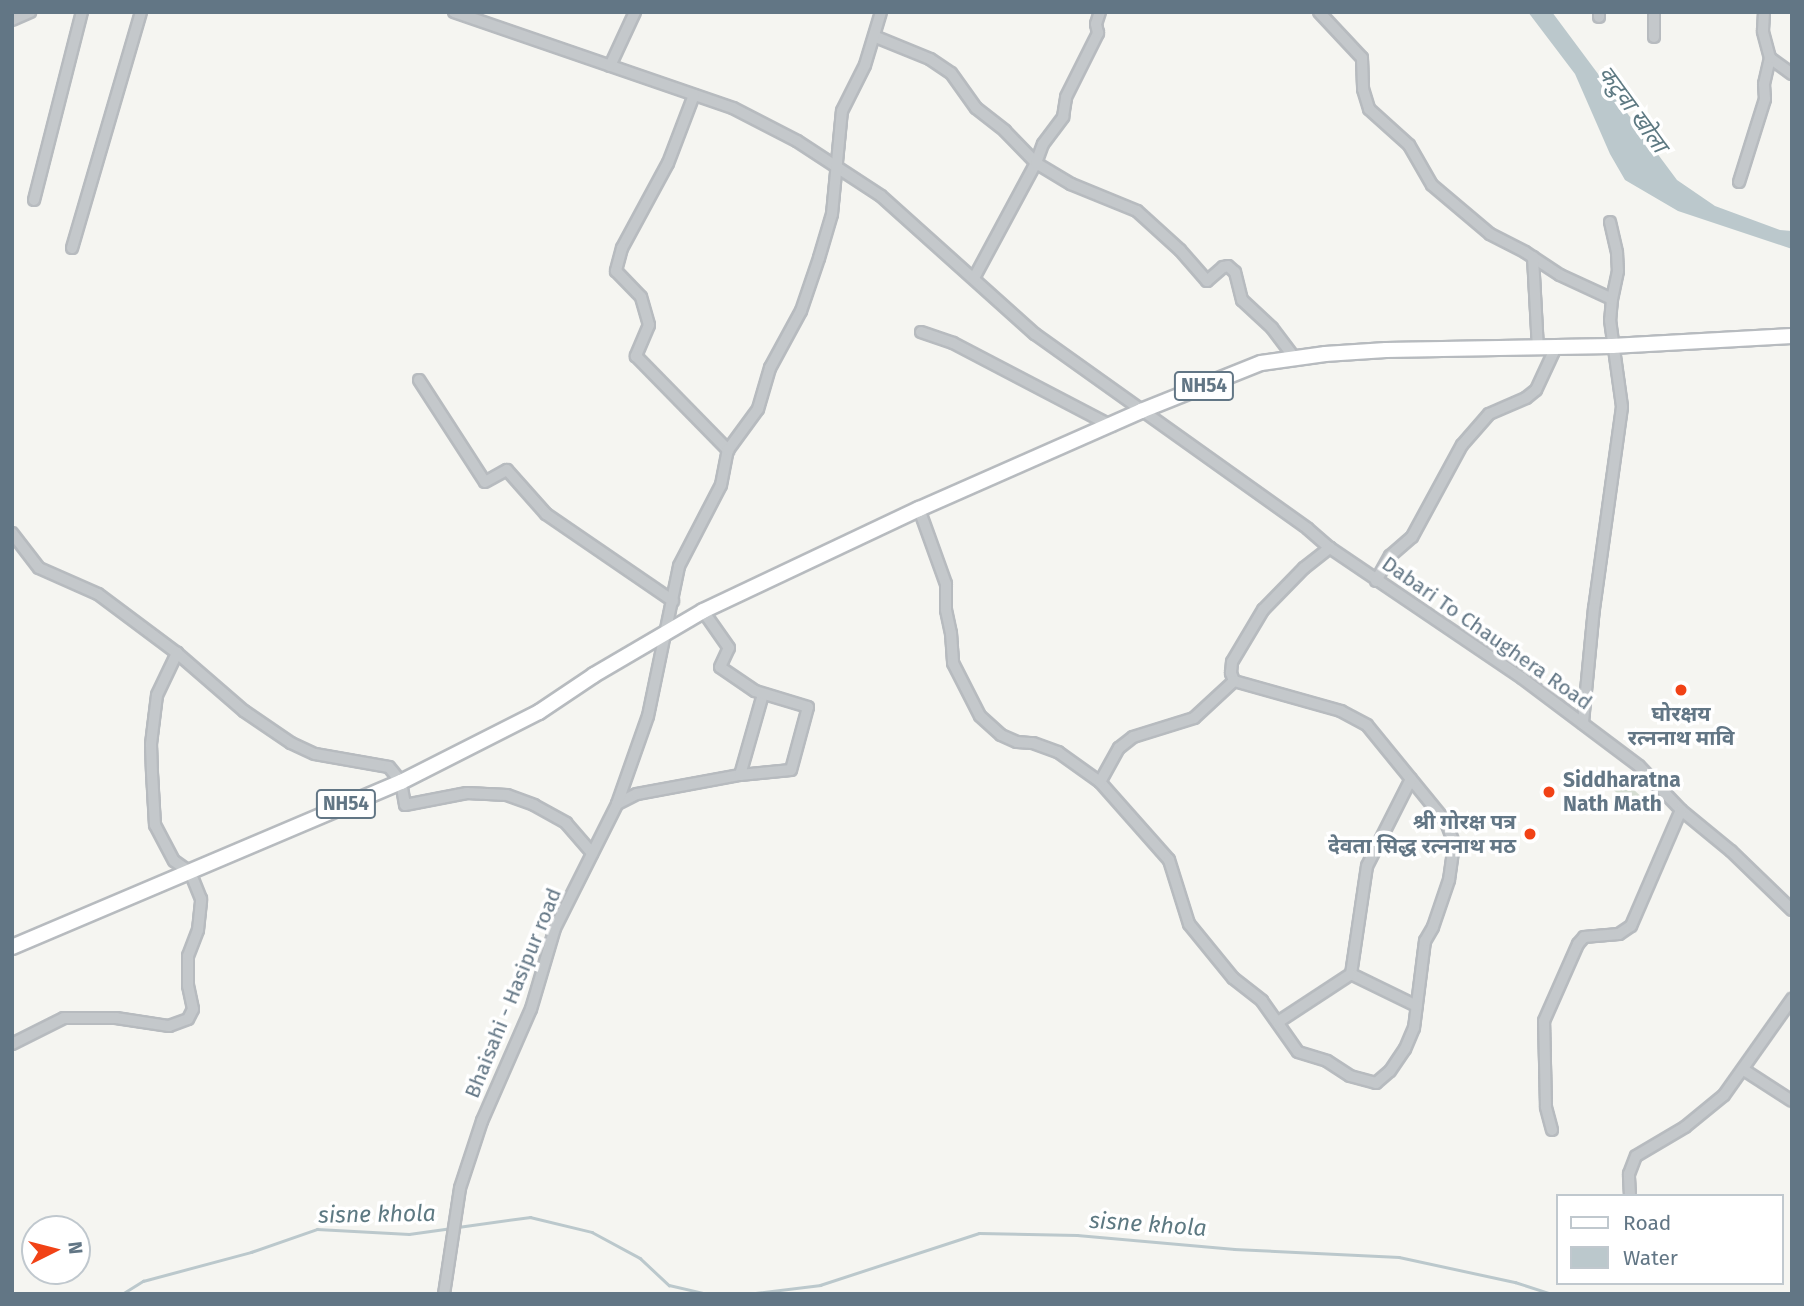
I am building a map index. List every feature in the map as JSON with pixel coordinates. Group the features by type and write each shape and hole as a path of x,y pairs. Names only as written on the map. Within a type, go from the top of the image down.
{"main road":[{"name":"NH54","path":"12,947 401,782 522,722 703,611 919,509 1141,411 1261,363 1386,350 1612,346 1792,336"}],"street":[{"path":"12,20 30,12"},
{"path":"33,200 82,12"},
{"path":"72,248 141,12"},
{"name":"Dabari To Chaughera Road","path":"456,12 733,108 797,141 881,196 1035,334 1308,529 1330,548 1522,678 1639,766 1681,810 1731,851 1792,910"},
{"path":"610,66 635,12"},
{"path":"694,95 668,163 622,248 616,271 641,297 649,324 636,356 727,450 758,409 771,368 801,311 832,214 838,169 837,135 842,111 876,37 881,12"},
{"path":"974,278 1036,163 1043,144 1063,117 1066,97 1098,33 1096,24 1100,12"},
{"path":"1319,12 1362,58 1363,89 1369,108 1409,145 1432,186 1490,234 1560,275 1612,299"},
{"path":"1654,12 1654,37"},
{"path":"1739,182 1765,99 1764,84 1770,58 1763,31 1764,12"},
{"path":"876,37 930,59 951,73 976,108 1005,131 1036,163 1071,184 1137,211 1180,250 1207,281 1228,266 1235,272 1242,300 1272,328 1295,358"},
{"path":"1770,58 1792,75"},
{"path":"1583,723 1594,608 1622,407 1619,370 1612,346 1609,320 1618,253 1610,222"},
{"path":"1533,257 1538,348"},
{"path":"921,332 953,343 1112,426"},
{"path":"1376,580 1390,556 1412,537 1462,445 1489,414 1526,398 1536,390 1556,347"},
{"path":"419,380 485,482 507,470 546,514 673,601"},
{"name":"Bhaisahi - Hasipur road","path":"444,1294 460,1188 482,1121 531,1009 555,928 617,804 648,716 679,566 721,485 727,450"},
{"path":"919,509 946,584 946,610 953,663 979,716 1001,735 1017,743 1033,743 1058,752 1100,782 1169,860 1189,924 1233,978 1262,1001 1298,1052 1306,1057 1327,1061 1350,1076 1376,1083 1381,1081 1405,1049 1414,1028 1425,941 1449,880 1454,843 1446,821 1377,736 1357,718 1234,681"},
{"path":"12,533 39,568 98,594 177,653 244,711 291,743 315,754 389,767 401,782 405,805 467,793 507,795 534,805 566,823 592,853"},
{"path":"1234,681 1232,662 1263,610 1304,568 1330,548"},
{"path":"617,804 637,794 740,775 791,770 808,707 763,694 720,667 729,648 703,611"},
{"path":"12,1044 64,1018 116,1018 169,1026 188,1019 193,999 188,986 188,956 198,929 201,899 190,872 174,861 155,825 151,744 158,695 177,653"},
{"path":"1100,782 1119,748 1133,737 1194,718 1234,681"},
{"path":"740,775 763,694"},
{"path":"1278,1022 1351,974 1367,866 1411,779"},
{"path":"1552,1130 1546,1107 1544,1021 1578,944 1584,937 1619,934 1631,926 1681,810"},
{"path":"1351,974 1417,1006"},
{"path":"1630,1194 1629,1174 1636,1156 1685,1128 1724,1095 1792,999"},
{"path":"1744,1070 1792,1101"}],"shaded area":[{"path":"1615,772 1649,804 1640,814 1606,783"}],"water":[{"path":"1528,12 1552,12 1677,180 1715,206 1780,230 1792,231 1792,249 1678,211 1625,180 1610,154 1575,74"}],"waterway":[{"name":"sisne khola","path":"458,1227 530,1217 592,1232 640,1258 669,1285 708,1294"},
{"name":"sisne khola","path":"122,1294 143,1281 251,1252 317,1229 409,1234 452,1228"},
{"name":"sisne khola","path":"747,1294 820,1285 979,1233 1077,1235 1234,1249 1399,1257 1515,1282 1551,1294"}],"place":[{"name":"घोरक्षय रत्ननाथ मावि","path":"1681,690"},
{"name":"Siddharatna Nath Math","path":"1549,792"},
{"name":"श्री गोरक्ष पत्र देवता सिद्ध रत्ननाथ मठ","path":"1530,834"}],"water label":[{"name":"कटुवा खोला","path":"1633,109"}]}
